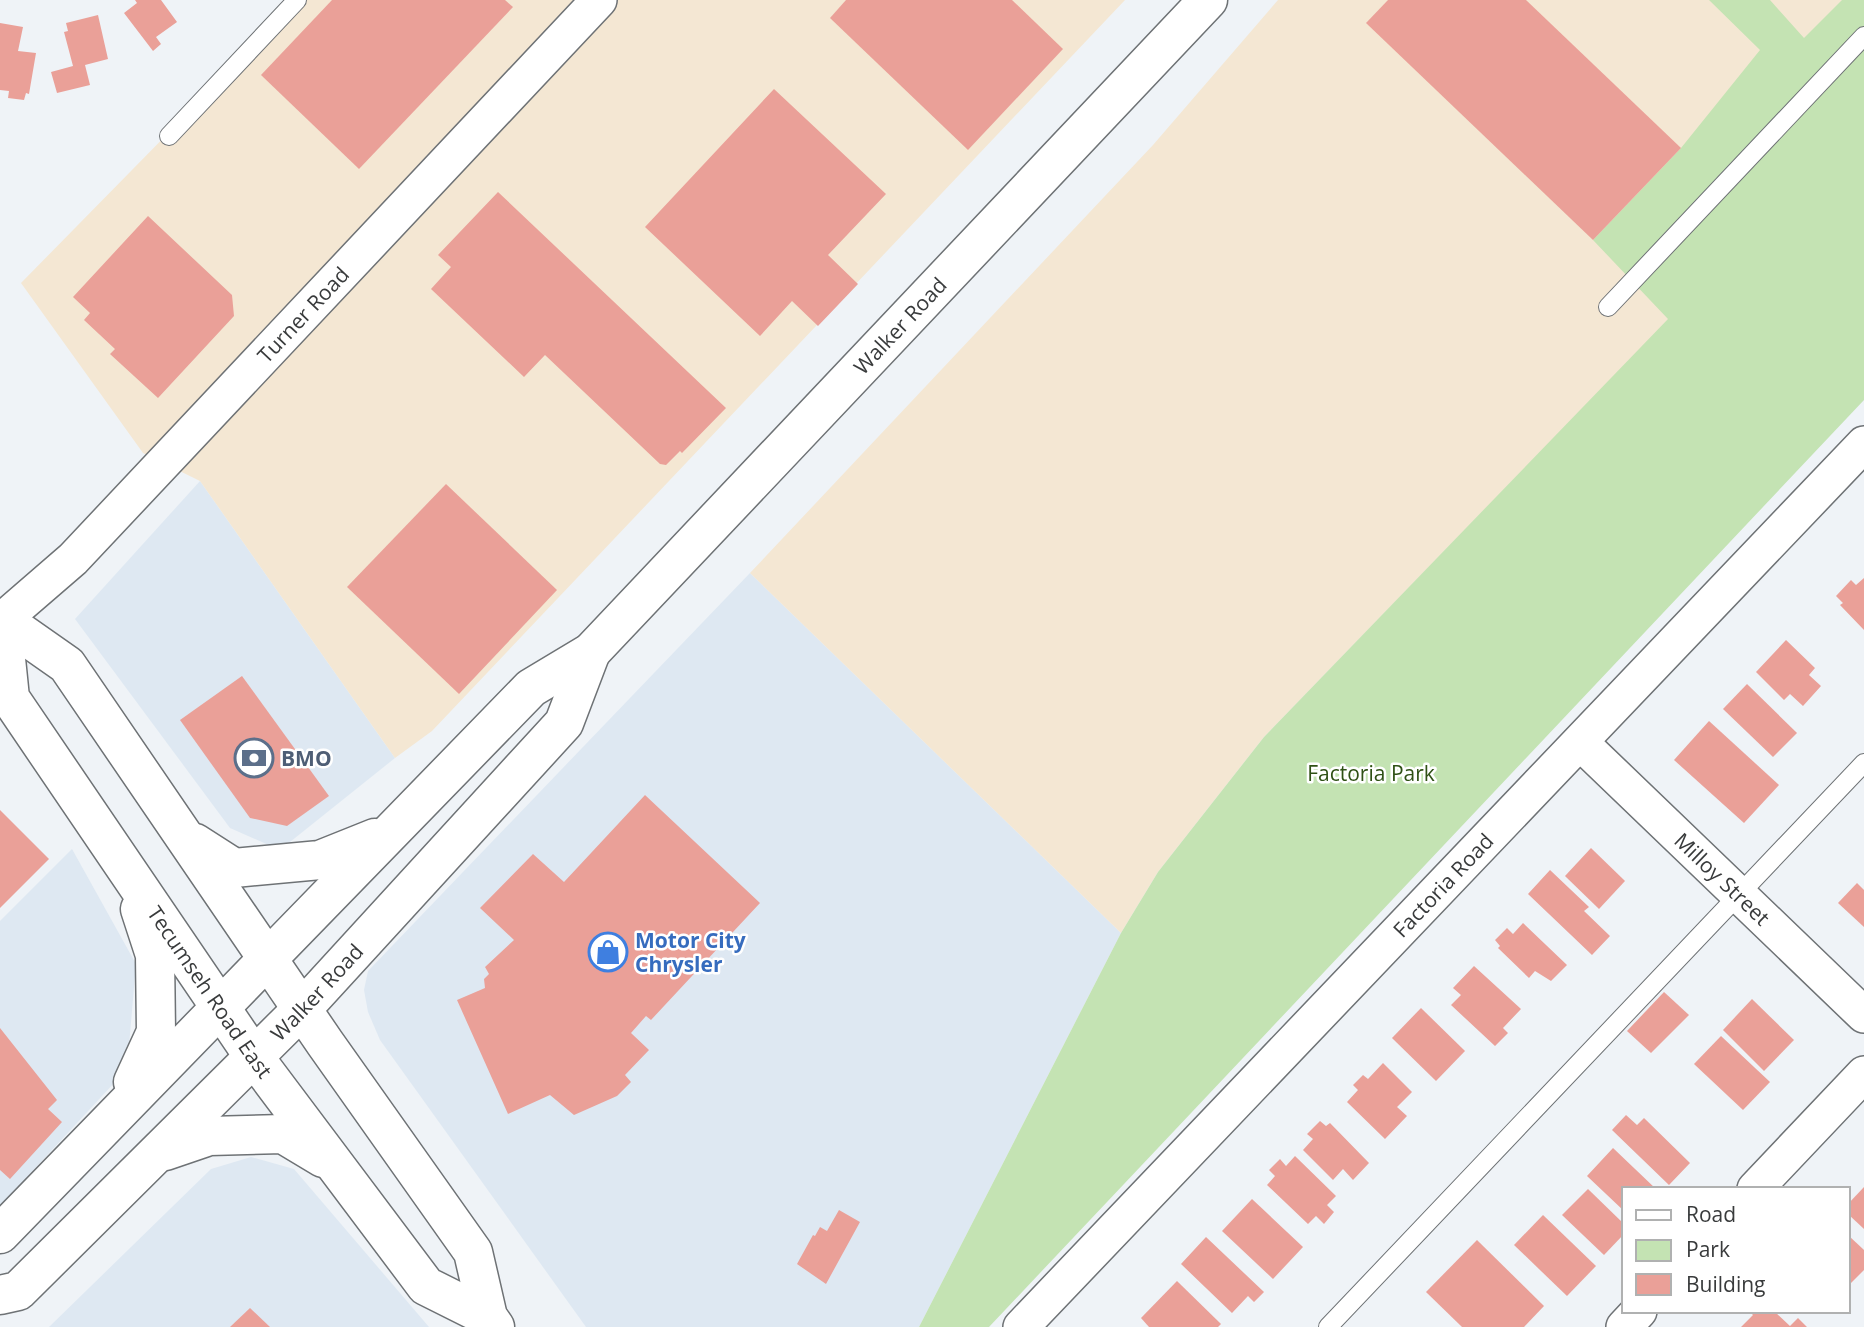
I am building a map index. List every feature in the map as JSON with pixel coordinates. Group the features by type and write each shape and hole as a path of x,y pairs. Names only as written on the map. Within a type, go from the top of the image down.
{"main road":[{"name":"Walker Road","path":"1,1230 531,688 591,652 1208,0"},
{"name":"Tecumseh Road East","path":"1,620 68,665 302,1009 473,1252 492,1322"},
{"name":"Tecumseh Road East","path":"1,620 10,698 127,866 254,1057 426,1286 492,1322"},
{"name":"Walker Road","path":"0,1294 18,1291 302,1009 564,723 591,652"},
{"path":"184,836 234,868 320,860 387,833"},
{"path":"120,1110 156,1032 155,955 127,866"},
{"path":"158,1154 209,1136 284,1134 331,1162"}],"street":[{"name":"Turner Road","path":"1,620 59,574 599,0"},
{"name":"Factoria Road","path":"1021,1327 1864,444"},
{"name":"Milloy Street","path":"1581,743 1864,1015"},
{"path":"1757,1187 1864,1074"},
{"path":"1623,1327 1637,1313"}],"lane":[{"path":"169,136 297,0"},
{"path":"1608,307 1864,36"},
{"path":"1328,1327 1864,764"}],"shaded area":[{"path":"299,0 1125,0 432,731 395,758 200,481 143,453 21,283"},
{"path":"1278,0 1864,0 1864,118 1264,737 1158,872 1121,933 750,573 1153,145"},
{"path":"200,481 395,758 280,850 230,828 75,619"},
{"path":"750,573 1121,933 919,1327 586,1327 380,1040 368,1012 364,990 368,971"},
{"path":"72,849 136,964 127,1069 0,1206 0,921"},
{"path":"251,1157 294,1169 429,1327 49,1327 211,1169"}],"green space":[{"name":"Factoria Park","path":"1709,0 1770,0 1804,38 1842,0 1864,0 1864,400 989,1327 919,1327 1121,933 1158,872 1264,737 1668,319 1593,240 1681,148 1760,50"}],"building":[{"path":"135,0 161,0 177,22 156,37 161,44 153,51 124,13 137,3"},
{"path":"332,0 505,0 513,7 359,169 261,75"},
{"path":"846,0 1012,0 1063,49 968,150 830,18"},
{"path":"1388,0 1526,0 1681,148 1593,240 1366,23"},
{"path":"98,15 108,59 85,65 90,85 57,93 51,72 73,66 64,32 68,31 66,23"},
{"path":"0,23 23,27 18,51 36,53 29,94 26,93 24,100 8,98 9,91 0,90"},
{"path":"774,89 886,194 828,255 858,284 818,326 792,301 760,336 645,227"},
{"path":"498,192 726,408 682,453 680,451 666,465 660,464 545,355 524,377 431,289 451,267 438,255"},
{"path":"148,216 232,295 234,316 158,398 110,354 115,349 84,320 90,313 73,297"},
{"path":"446,484 557,590 459,694 347,587"},
{"path":"1864,578 1864,630 1840,605 1843,603 1836,596 1851,580 1856,585"},
{"path":"1786,640 1815,668 1809,675 1821,686 1803,706 1790,694 1784,700 1756,672"},
{"name":"BMO","path":"242,676 329,796 287,826 250,818 180,720"},
{"path":"1747,684 1797,733 1773,757 1723,709"},
{"path":"1709,721 1779,785 1744,823 1674,760"},
{"name":"Motor City Chrysler","path":"645,795 760,903 651,1020 646,1016 631,1033 649,1050 625,1075 631,1082 617,1096 574,1115 550,1095 508,1114 457,1000 485,988 484,979 489,974 485,967 514,940 480,908 533,854 564,882"},
{"path":"0,810 49,859 0,908"},
{"path":"1591,848 1625,881 1599,909 1565,876"},
{"path":"1550,870 1589,907 1584,911 1610,936 1592,955 1528,894"},
{"path":"1857,883 1864,890 1864,927 1838,903"},
{"path":"1523,923 1567,965 1551,981 1535,971 1529,978 1498,948 1500,946 1495,940 1507,928 1513,934"},
{"path":"1474,966 1521,1009 1503,1028 1508,1033 1495,1046 1451,1005 1461,995 1453,988"},
{"path":"1664,992 1689,1015 1651,1053 1627,1031"},
{"path":"1752,999 1794,1040 1764,1071 1723,1030"},
{"path":"1421,1008 1465,1051 1436,1081 1392,1038"},
{"path":"0,1028 57,1100 48,1109 62,1122 10,1179 0,1170"},
{"path":"1721,1036 1770,1082 1743,1110 1694,1064"},
{"path":"1383,1063 1412,1092 1397,1107 1407,1116 1385,1139 1347,1102 1358,1090 1353,1085 1363,1075 1368,1079"},
{"path":"1626,1115 1637,1125 1644,1118 1690,1163 1669,1185 1612,1130"},
{"path":"1320,1121 1326,1126 1330,1123 1369,1163 1353,1180 1343,1169 1333,1180 1303,1150 1313,1139 1307,1134"},
{"path":"1613,1148 1654,1187 1622,1187 1622,1209 1587,1176"},
{"path":"1295,1156 1336,1196 1327,1205 1334,1212 1324,1224 1316,1216 1308,1224 1267,1185 1275,1176 1269,1170 1280,1159 1286,1166"},
{"path":"1864,1187 1864,1229 1850,1216 1850,1202"},
{"path":"1588,1189 1622,1222 1622,1236 1604,1255 1562,1215"},
{"path":"1252,1199 1303,1247 1273,1279 1222,1231"},
{"path":"839,1210 860,1222 826,1284 797,1264 813,1235 815,1236 820,1227 827,1231"},
{"path":"1543,1215 1596,1266 1567,1296 1514,1245"},
{"path":"1206,1237 1264,1292 1254,1302 1248,1296 1232,1313 1181,1264"},
{"path":"1850,1237 1864,1250 1864,1270 1850,1284"},
{"path":"1477,1240 1544,1306 1524,1327 1462,1327 1426,1292"},
{"path":"1177,1281 1221,1324 1218,1327 1149,1327 1141,1318"},
{"path":"250,1308 270,1327 230,1327"},
{"path":"1751,1313 1776,1313 1790,1326 1798,1318 1807,1327 1741,1327 1753,1315"}],"place":[{"name":"BMO","path":"254,758"},
{"name":"Motor City Chrysler","path":"608,952"}]}
